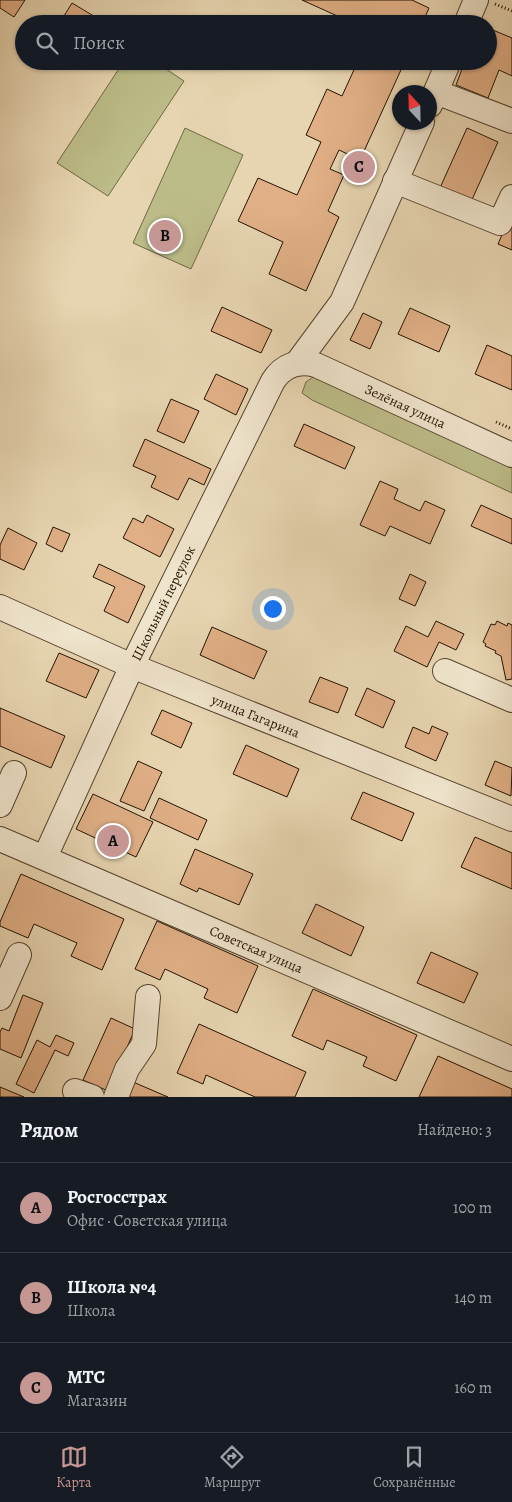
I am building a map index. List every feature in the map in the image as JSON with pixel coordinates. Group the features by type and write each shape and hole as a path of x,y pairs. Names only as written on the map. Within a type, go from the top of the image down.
{"street":[{"path":"474,15 485,2"},
{"path":"437,89 445,70"},
{"path":"437,99 512,121"},
{"name":"Школьный переулок","path":"45,857 132,666 273,381 284,368 297,363 342,302 418,130"},
{"path":"395,181 500,223 512,197"},
{"name":"Зелёная улица","path":"297,363 307,362 316,365 512,455"},
{"name":"улица Гагарина","path":"0,607 132,666 512,819"},
{"path":"446,671 512,700"},
{"path":"0,805 14,773"},
{"name":"Советская улица","path":"0,838 512,1060"},
{"path":"0,998 19,955"},
{"path":"116,1097 127,1069 144,1044 148,997"}],"path":[{"path":"485,2 512,10"}],"green space":[{"path":"118,70 168,70 184,81 108,196 57,163"},
{"path":"185,128 243,155 191,269 133,243"},
{"path":"316,375 512,463 512,493 312,400 302,393 306,382"}],"building":[{"path":"0,0 25,0 14,17 0,8"},
{"path":"302,0 412,0 429,8 426,15 335,15"},
{"path":"72,3 92,15 65,15"},
{"path":"497,32 512,38 512,76 499,70 488,98 456,85 462,70 497,70"},
{"path":"354,70 401,70 394,85 392,85 392,90 360,160 339,150 330,169 344,175 328,211 339,217 306,291 269,274 283,242 238,221 258,178 297,195 321,142 306,135 327,89 342,96"},
{"path":"467,128 498,142 470,204 439,190"},
{"path":"512,214 512,250 498,244"},
{"path":"222,307 272,330 261,353 211,331"},
{"path":"410,308 450,326 439,352 398,334"},
{"path":"363,313 382,322 370,349 350,340"},
{"path":"487,345 512,356 512,390 475,374"},
{"path":"216,374 248,389 236,415 204,399"},
{"path":"171,399 199,411 184,443 157,431"},
{"path":"304,424 355,447 345,469 294,446"},
{"path":"145,439 211,469 204,485 189,478 178,500 151,487 156,476 133,466"},
{"path":"380,481 398,489 394,499 420,511 425,501 445,510 430,544 390,526 385,536 360,525"},
{"path":"481,505 512,519 512,544 471,526"},
{"path":"147,515 174,529 160,557 123,538 133,518 143,523"},
{"path":"53,527 70,534 62,552 46,544"},
{"path":"8,528 37,543 24,570 0,559 0,545"},
{"path":"99,564 145,586 128,623 104,611 115,587 93,577"},
{"path":"410,574 426,582 415,606 399,599"},
{"path":"436,621 464,634 456,650 439,642 427,667 394,651 406,626 428,637"},
{"path":"497,621 507,626 508,623 512,625 512,679 506,680 501,656 495,653 496,651 485,646 486,644 483,642 491,624 495,625"},
{"path":"212,627 267,651 254,679 200,655"},
{"path":"59,653 99,670 86,698 46,681"},
{"path":"320,677 348,688 338,713 309,702"},
{"path":"367,688 395,701 383,728 355,715"},
{"path":"0,708 65,736 51,768 0,746"},
{"path":"162,710 192,723 181,748 151,734"},
{"path":"432,726 448,733 436,761 405,747 413,727 429,734"},
{"path":"246,745 299,769 287,797 233,774"},
{"path":"138,761 162,772 144,811 120,801"},
{"path":"495,761 512,768 511,796 485,785"},
{"path":"363,792 414,813 402,841 351,819"},
{"path":"93,794 153,822 136,857 76,829"},
{"path":"159,798 207,820 198,840 150,818"},
{"path":"475,837 512,853 512,889 461,867"},
{"path":"195,849 253,874 239,905 199,888 197,892 180,884"},
{"path":"21,874 124,919 102,970 71,956 77,943 34,924 28,938 0,926"},
{"path":"316,904 364,927 351,956 302,933"},
{"path":"157,921 258,966 237,1013 204,998 208,989 165,969 160,980 135,969"},
{"path":"431,952 478,973 464,1003 417,983"},
{"path":"313,989 417,1035 396,1081 363,1066 367,1057 327,1040 323,1050 292,1036"},
{"path":"23,995 43,1003 21,1058 0,1049 0,1032 2,1028 9,1031"},
{"path":"111,1018 135,1029 108,1091 83,1080"},
{"path":"199,1024 306,1072 295,1097 255,1097 206,1075 203,1084 177,1073"},
{"path":"56,1035 74,1043 68,1056 55,1050 34,1093 16,1084 37,1040 50,1047"},
{"path":"438,1056 512,1089 512,1097 419,1097"},
{"path":"126,1079 168,1097 122,1097"},
{"path":"0,1087 24,1097 0,1097"}],"place":[{"name":"МТС","path":"359,167"},
{"name":"Школа №4","path":"165,236"},
{"name":"Росгосстрах","path":"113,841"}]}
